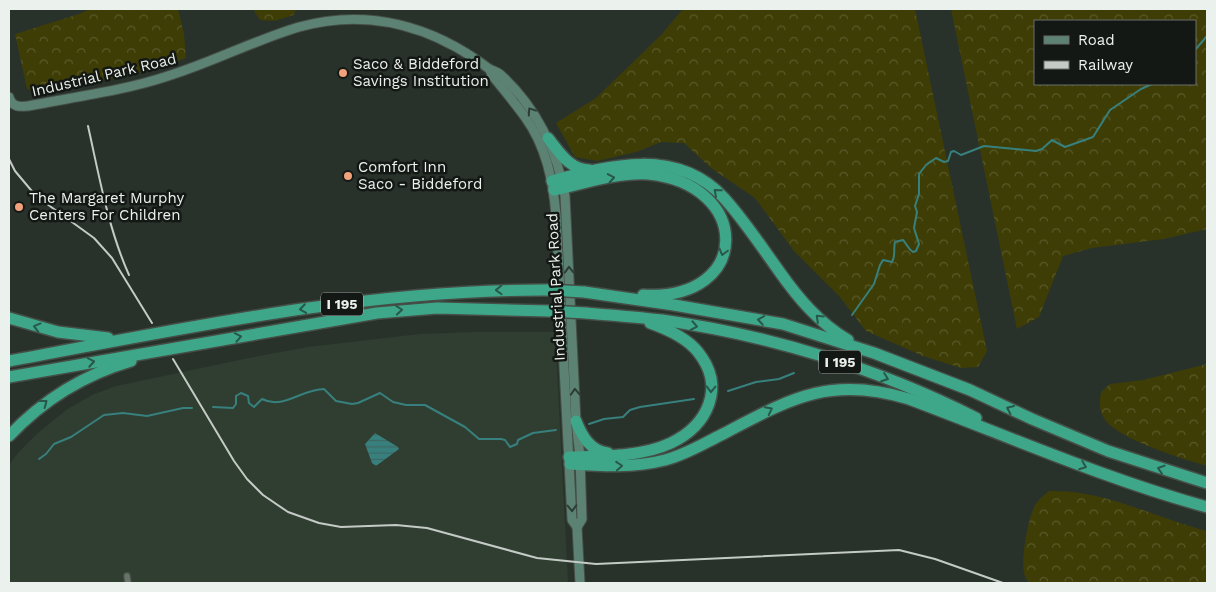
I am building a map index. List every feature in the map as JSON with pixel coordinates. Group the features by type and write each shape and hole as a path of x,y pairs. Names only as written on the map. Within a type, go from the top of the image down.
{"highway":[{"path":"548,138 566,161 576,168 600,170"},
{"path":"557,185 600,170 626,164 655,164 687,172 719,193 808,308 840,335 874,353"},
{"path":"557,185 632,174 667,177 692,187 708,198 718,210 724,225 726,236 722,258 715,271 708,278 689,290 652,295 584,292"},
{"name":"I 195","path":"137,336 309,308 421,294 498,290 584,292 784,324 874,353 970,390 1108,451 1207,483"},
{"name":"I 195","path":"190,346 377,312 437,308 550,311 662,320 789,347 840,362 890,380 961,410 1038,449 1159,494 1207,507"},
{"path":"575,461 654,449 671,443 686,435 707,412 712,388 709,371 704,361 690,344 661,327 629,317"},
{"path":"9,318 39,328 75,335 103,338 137,336"},
{"path":"9,361 137,336"},
{"path":"9,376 190,346"},
{"path":"9,436 42,405 76,383 114,366 190,346"},
{"path":"575,461 623,466 665,460 695,449 786,402 815,393 843,389 877,391 909,399 1038,449"},
{"path":"576,421 589,444 601,452 620,454"}],"street":[{"name":"Industrial Park Road","path":"9,97 13,105 18,107 28,106 146,82 184,71 292,30 315,23 343,20 373,20 422,30 474,57 490,70 500,75 519,94 548,138 557,185 556,215 575,461"},
{"name":"Industrial Park Road","path":"490,70 534,131 557,185 567,218 576,421 572,520 577,527 580,583"},
{"path":"127,576 128,583"}],"shaded area":[{"path":"555,332 568,583 9,583 9,465 38,433 66,410 92,395 116,386 308,347 420,334"}],"green space":[{"path":"90,9 178,9 184,34 186,58 155,70 42,92 27,89 15,34"},
{"path":"255,9 296,9 294,15 274,21 260,20 254,11"},
{"path":"683,9 915,9 987,351 978,367 961,368 923,356 866,331 839,296 794,251 755,198 711,168 684,143 661,142 636,152 597,161 575,157 556,123 596,98 661,35"},
{"path":"951,9 1207,9 1207,229 1164,239 1092,248 1063,256 1039,317 1017,329"},
{"path":"1207,364 1207,466 1138,442 1114,428 1106,421 1102,414 1100,404 1101,392 1110,384 1143,380"},
{"path":"1049,491 1069,492 1109,499 1207,531 1207,583 1029,583 1024,575 1023,565 1028,528 1035,505"}],"water":[{"path":"375,433 399,449 376,466 372,463 365,444"}],"waterway":[{"path":"1196,49 1207,36"},
{"path":"852,315 874,284 883,260 892,262 895,242 903,240 911,251 916,251 919,244 914,228 917,212 915,206 919,194 919,174 926,165 936,158 944,162 948,161 951,152 954,151 961,155 984,146 1036,151 1042,149 1052,140 1065,147 1093,137 1110,110 1150,85"},
{"path":"728,391 756,382 779,379 794,373"},
{"path":"213,407 233,408 236,404 236,396 241,393 248,396 249,403 254,407 262,399 270,402 285,401 308,392 324,389 336,401 352,404 380,393 393,402 406,405 425,405 465,427 479,439 505,440 510,447 517,444 518,440 533,433 556,430"},
{"path":"589,424 604,419 623,417 630,410 640,407 694,399"},
{"path":"39,459 54,444 71,437 104,415 123,413 147,416 183,408 192,408"}],"railway":[{"path":"88,126 115,239 129,275"},
{"path":"9,159 15,171 36,196 94,238 112,258 152,323"},
{"path":"173,359 234,461 247,479 263,495 288,512 319,523 341,527 396,525 427,528 537,558 596,564 899,550 935,559 1003,583"}],"place":[{"name":"Saco & Biddeford Savings Institution","path":"343,73"},
{"name":"Comfort Inn Saco - Biddeford","path":"348,176"},
{"name":"The Margaret Murphy Centers For Children","path":"19,207"}]}
